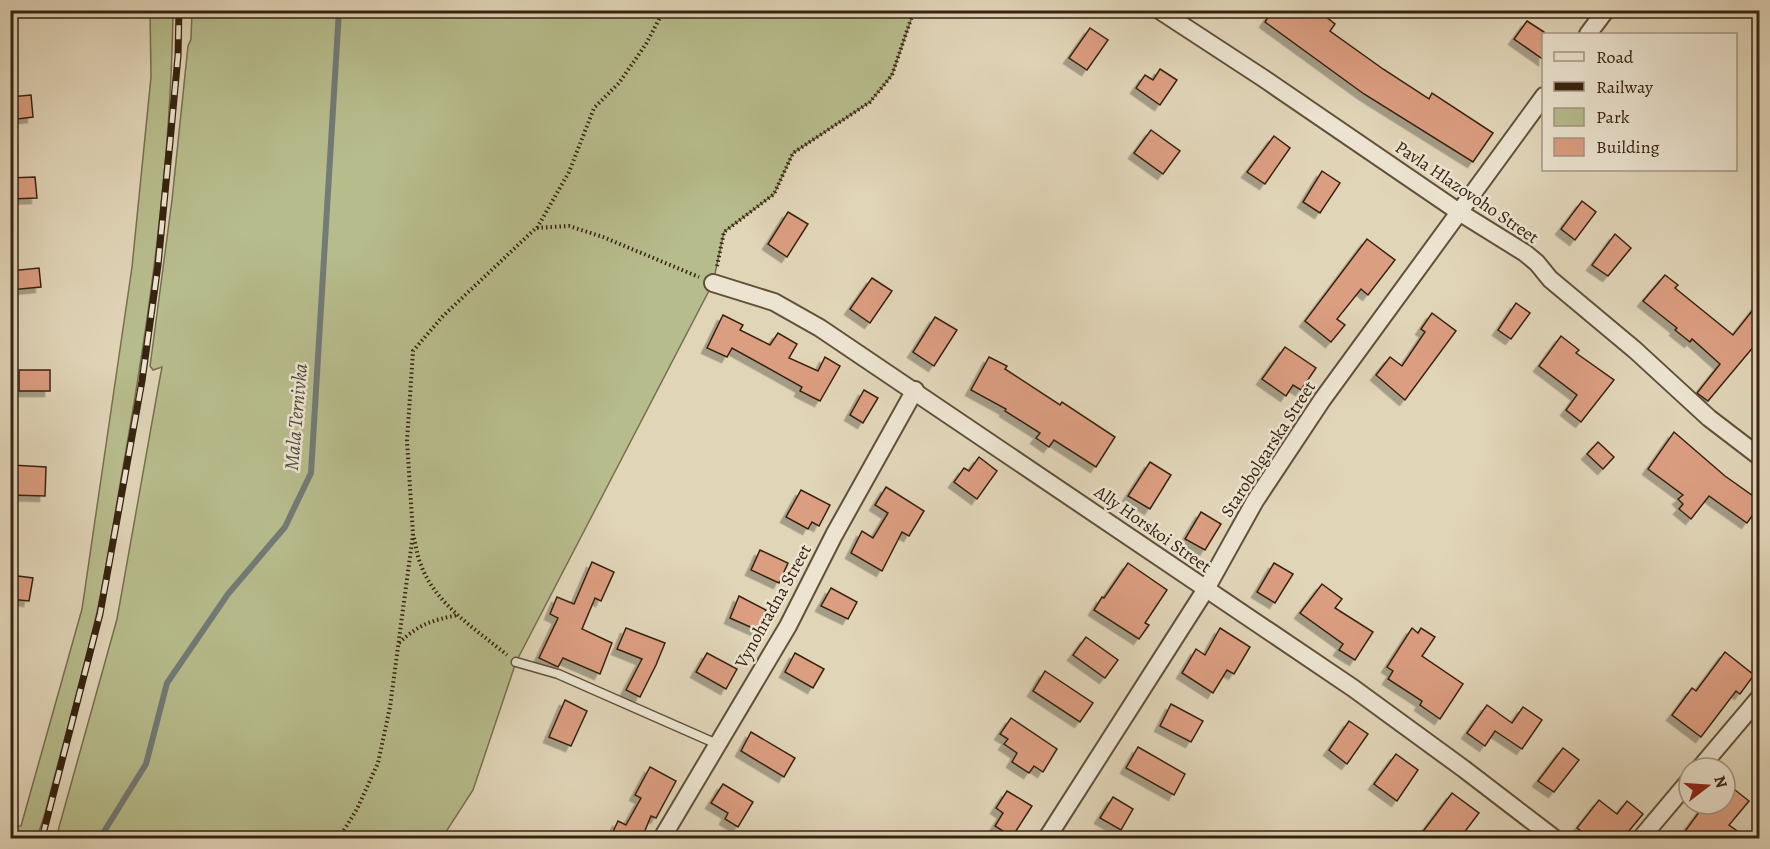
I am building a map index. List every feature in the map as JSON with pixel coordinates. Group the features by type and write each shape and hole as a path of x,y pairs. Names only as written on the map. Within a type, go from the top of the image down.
{"street":[{"name":"Pavla Hlazovoho Street","path":"1159,10 1459,212 1525,253 1550,279 1635,350 1709,418 1760,457"},
{"path":"1589,33 1606,10"},
{"name":"Starobolgarska Street","path":"1047,838 1206,589 1255,501 1316,409 1542,99"},
{"name":"Ally Horskoi Street","path":"713,283 774,302 820,328 915,390 1353,688 1554,838"},
{"name":"Vynohradna Street","path":"662,838 788,626 834,535 915,390"},
{"path":"1710,756 1760,697"},
{"path":"1641,838 1677,795"}],"lane":[{"path":"516,662 558,674 717,744"}],"path":[{"path":"516,662 459,615 437,593 421,566 413,534 407,441 413,351 443,316 536,228 569,172 594,108 619,83 646,44 664,10"},
{"path":"536,228 569,226 603,237 713,283 724,232 774,194 793,153 870,102 892,75 914,10"},
{"path":"339,838 357,810 378,763 390,707 413,534"},
{"path":"398,645 412,630 431,621 459,615"}],"green space":[{"path":"150,11 173,11 171,69 157,243 132,416 97,612 45,813 37,838 11,838 11,826 21,826 82,609 132,267 151,77"},
{"path":"192,11 914,11 892,75 870,102 793,153 774,194 724,232 713,283 516,662 473,790 442,838 56,838 117,619 162,367 153,370 150,366 172,200 188,46 191,39"}],"building":[{"path":"1273,10 1317,10 1335,24 1330,31 1383,69 1429,99 1432,93 1493,133 1473,162 1364,94 1265,22"},
{"path":"1527,21 1544,32 1542,33 1542,59 1514,39"},
{"path":"1090,28 1108,40 1087,70 1069,58"},
{"path":"1160,69 1177,80 1160,105 1136,88 1145,75 1153,80"},
{"path":"31,95 33,117 10,120 10,97"},
{"path":"1151,130 1180,151 1163,174 1134,153"},
{"path":"1274,136 1290,148 1265,184 1247,172"},
{"path":"1322,171 1340,183 1320,213 1303,202"},
{"path":"35,177 37,198 10,199 10,178"},
{"path":"1582,201 1596,212 1575,240 1561,229"},
{"path":"788,212 808,224 787,257 768,244"},
{"path":"1615,234 1631,248 1608,276 1592,265"},
{"path":"1367,239 1395,260 1368,295 1361,289 1337,319 1345,325 1331,342 1305,321"},
{"path":"39,268 41,287 10,290 10,271"},
{"path":"1665,275 1678,285 1675,288 1733,335 1760,301 1760,339 1708,401 1697,393 1720,364 1692,339 1690,342 1675,330 1677,328 1643,301"},
{"path":"872,278 892,291 870,323 850,309"},
{"path":"1516,303 1530,313 1511,339 1498,330"},
{"path":"1432,313 1456,331 1405,400 1376,375 1390,357 1402,366 1425,332 1421,329"},
{"path":"723,315 743,325 740,330 770,345 778,333 797,344 789,358 818,371 825,357 840,366 820,401 800,391 802,387 732,348 727,357 707,348"},
{"path":"935,317 957,330 934,366 913,352"},
{"path":"1561,336 1579,350 1576,353 1614,380 1581,422 1566,410 1577,395 1539,366"},
{"path":"1285,347 1316,368 1301,390 1293,385 1286,396 1262,379"},
{"path":"989,357 1007,366 1005,369 1060,405 1062,402 1115,437 1096,467 1054,440 1049,447 1036,438 1040,433 1005,411 1006,409 971,390"},
{"path":"19,370 50,370 50,391 19,391"},
{"path":"864,390 878,398 863,423 850,415"},
{"path":"1674,432 1725,476 1760,501 1760,505 1747,523 1709,496 1691,519 1679,509 1683,504 1678,499 1683,495 1648,469"},
{"path":"1598,442 1614,457 1603,469 1587,454"},
{"path":"979,457 997,471 977,499 954,482 964,468 969,471"},
{"path":"1150,462 1171,475 1150,509 1128,496"},
{"path":"11,465 46,467 45,496 10,495"},
{"path":"886,487 924,511 909,536 902,532 882,571 851,553 862,531 873,538 888,513 875,505"},
{"path":"801,490 830,505 819,526 812,522 808,529 786,517"},
{"path":"1201,512 1221,524 1205,550 1185,539"},
{"path":"760,550 788,563 779,583 751,570"},
{"path":"592,562 614,572 601,601 595,598 582,629 612,643 600,674 563,658 558,667 539,658 558,618 550,614 557,597 574,604"},
{"path":"1128,563 1167,590 1145,623 1149,625 1139,639 1094,610"},
{"path":"1274,563 1293,574 1275,603 1257,592"},
{"path":"10,575 33,578 29,601 10,599"},
{"path":"1322,584 1342,599 1335,608 1373,632 1355,660 1339,650 1343,644 1300,613"},
{"path":"831,588 857,602 848,619 821,606"},
{"path":"739,596 766,610 757,630 730,618"},
{"path":"626,628 665,643 640,697 626,690 642,659 617,649"},
{"path":"1220,628 1250,647 1234,674 1227,670 1213,693 1182,673 1196,649 1205,655"},
{"path":"1412,628 1418,633 1421,628 1435,637 1422,656 1463,684 1440,719 1420,705 1422,701 1388,679 1393,671 1387,667"},
{"path":"1086,637 1118,660 1105,678 1073,655"},
{"path":"1725,652 1754,675 1740,694 1736,691 1701,737 1672,715 1692,688 1696,691"},
{"path":"707,653 737,669 726,689 696,672"},
{"path":"795,653 824,669 813,688 785,672"},
{"path":"1045,671 1093,703 1080,722 1033,691"},
{"path":"565,700 587,711 571,746 549,737"},
{"path":"1171,704 1203,721 1191,742 1160,726"},
{"path":"1487,705 1512,723 1523,707 1542,720 1522,749 1495,731 1485,746 1467,733"},
{"path":"1011,718 1057,749 1043,772 1034,766 1029,773 1012,762 1017,753 1004,744 1008,739 1000,734"},
{"path":"1349,721 1368,734 1347,764 1329,750"},
{"path":"751,732 795,758 784,777 741,751"},
{"path":"1138,747 1185,774 1174,795 1126,768"},
{"path":"1563,748 1579,760 1554,792 1538,781"},
{"path":"1396,754 1418,770 1397,801 1374,784"},
{"path":"650,767 676,781 656,818 651,816 644,833 652,838 610,838 618,821 626,825 641,798 635,795"},
{"path":"723,784 753,802 738,827 725,819 728,813 711,803"},
{"path":"1007,791 1032,806 1012,837 995,826 1003,813 996,808"},
{"path":"1737,792 1749,801 1737,815"},
{"path":"1452,793 1479,813 1460,838 1418,838"},
{"path":"1113,797 1133,809 1121,830 1100,818"},
{"path":"1599,800 1617,814 1627,801 1643,814 1623,838 1590,838 1577,828"},
{"path":"1696,816 1736,816 1729,825 1747,838 1680,838"}],"waterway":[{"name":"Mala Ternivka","path":"100,838 146,764 167,683 228,594 285,527 311,473 339,10"}],"railway":[{"path":"42,838 100,614 142,381 158,265 178,56 179,10"}]}
